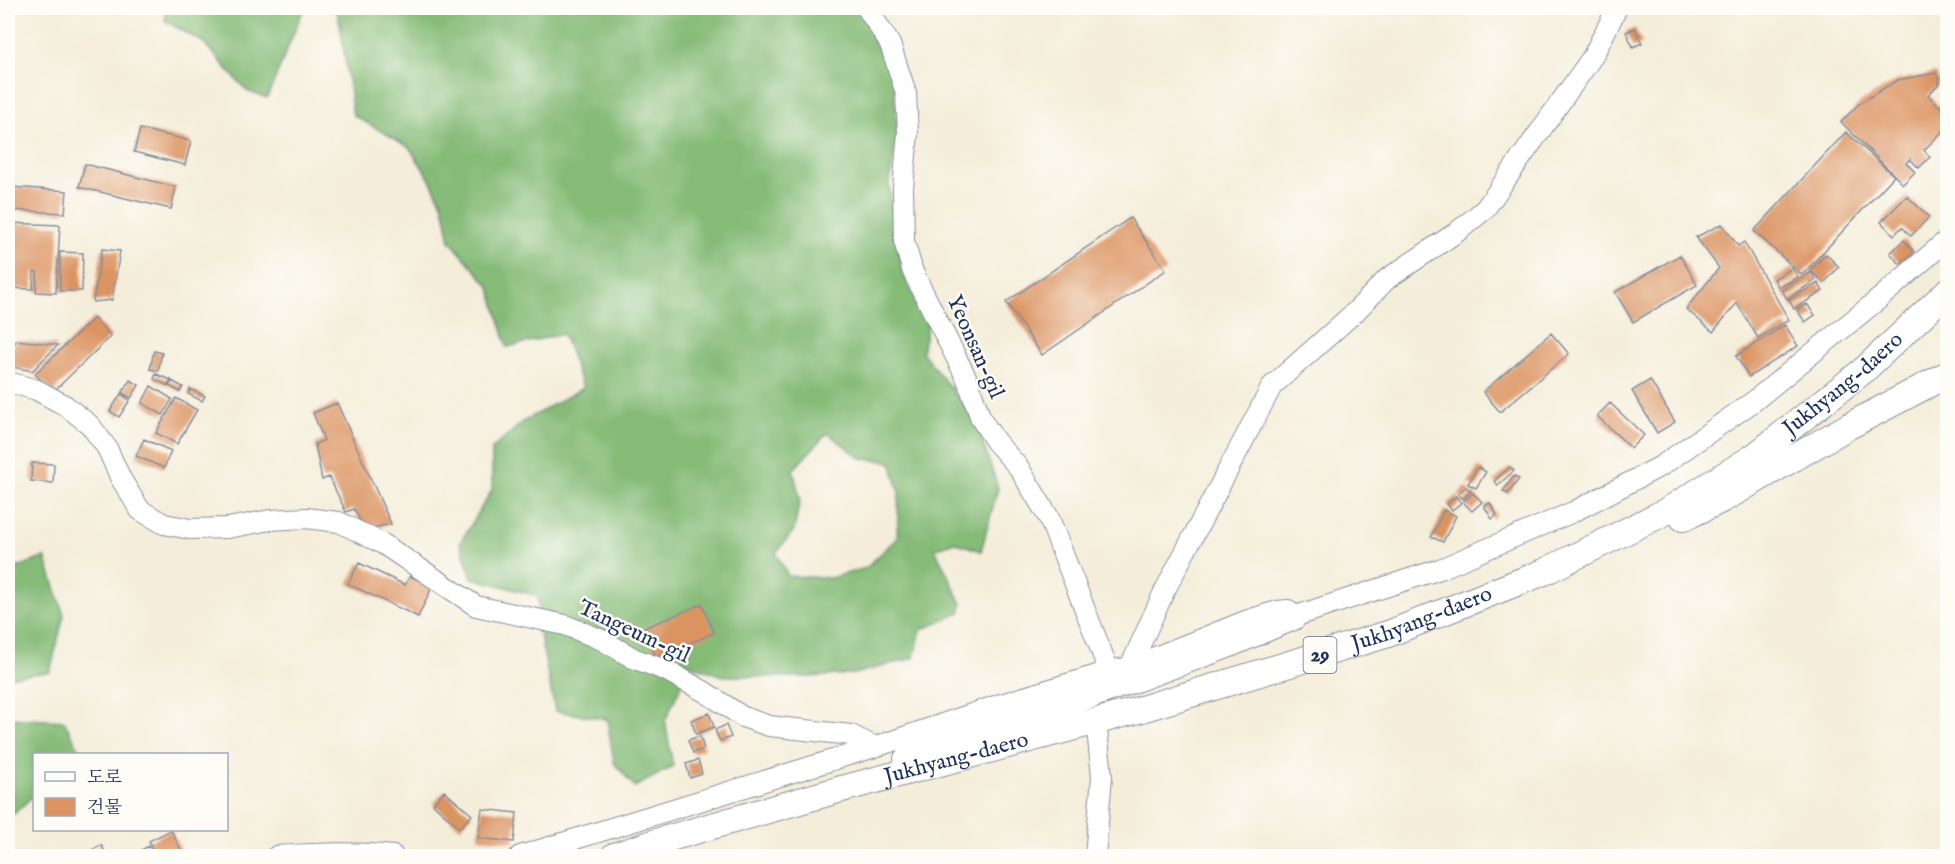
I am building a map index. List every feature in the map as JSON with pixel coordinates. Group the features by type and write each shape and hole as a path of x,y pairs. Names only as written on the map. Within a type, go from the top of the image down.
{"main road":[{"name":"Jukhyang-daero","path":"614,856 838,790 1096,721 1388,634 1544,572 1667,511 1755,456 1864,370 1947,291"},
{"path":"1605,542 1667,526 1725,498 1849,426 1947,374"},
{"path":"838,790 949,740 1047,711 1118,675 1227,645 1293,618"}],"street":[{"name":"Yeonsan-gil","path":"867,8 890,44 906,93 909,133 903,188 904,241 913,272 967,379 981,418 996,442 1019,468 1049,518 1118,675"},
{"path":"520,856 875,747 1001,704 1118,675 1272,386 1355,312 1387,279 1457,232 1485,209 1593,56 1617,8"},
{"path":"1293,618 1440,568 1573,512 1661,466 1754,401 1880,298 1947,239"},
{"name":"Tangeum-gil","path":"8,382 37,390 66,406 90,425 107,448 140,510 164,524 190,529 228,528 270,520 306,518 339,522 383,544 476,606 565,626 602,640 633,658 677,677 743,717 770,726 851,735 875,747"},
{"path":"1095,856 1102,776 1096,721"},
{"path":"277,856 307,853 393,856"}],"green space":[{"path":"166,8 304,8 267,98 247,91 203,42 165,21"},
{"path":"336,8 866,8 894,84 898,135 889,184 902,273 928,323 922,352 975,419 998,488 981,551 954,542 935,549 962,604 960,613 921,630 914,658 854,674 806,677 723,676 686,663 680,688 665,721 673,766 635,787 614,763 607,719 555,711 539,630 538,596 472,578 460,543 492,490 492,449 524,421 583,388 563,334 507,347 490,287 450,241 443,205 409,147 353,115","holes":["827,433 861,458 891,462 899,491 897,538 866,568 831,578 788,576 776,553 794,530 800,499 793,470"]},
{"path":"45,557 64,615 50,672 8,677 8,571"},
{"path":"8,718 64,721 81,753 33,753 33,796 8,819"}],"building":[{"path":"1635,28 1642,43 1633,47 1626,32"},
{"path":"1936,73 1940,83 1928,95 1948,114 1948,126 1924,150 1930,157 1919,168 1910,159 1906,163 1915,172 1903,184 1841,122 1860,103 1897,80"},
{"path":"140,129 191,141 185,165 134,152"},
{"path":"1846,132 1894,176 1802,275 1754,231"},
{"path":"85,164 176,187 171,209 79,187"},
{"path":"10,187 67,191 65,213 9,210"},
{"path":"1907,196 1929,217 1911,236 1902,227 1894,235 1881,222"},
{"path":"1130,218 1166,270 1042,355 1006,302"},
{"path":"8,223 60,225 56,293 36,292 37,272 34,272 33,289 8,288"},
{"path":"1722,224 1738,246 1744,242 1789,320 1758,338 1737,303 1713,332 1686,309 1719,268 1696,237"},
{"path":"1904,240 1914,252 1900,264 1890,253"},
{"path":"102,249 120,251 112,300 93,302"},
{"path":"60,252 83,253 82,291 60,291"},
{"path":"1826,254 1839,267 1824,283 1810,270"},
{"path":"1680,255 1697,285 1633,322 1615,292"},
{"path":"1792,268 1798,277 1779,288 1774,279"},
{"path":"1811,272 1816,280 1787,299 1782,290"},
{"path":"1818,283 1823,291 1794,309 1789,300"},
{"path":"1807,304 1815,315 1805,322 1797,310"},
{"path":"94,318 111,336 53,392 35,374"},
{"path":"1785,325 1798,346 1749,377 1736,356"},
{"path":"1551,333 1569,354 1500,412 1483,392"},
{"path":"17,340 58,345 32,371 8,366 8,352"},
{"path":"154,351 162,353 158,371 150,369"},
{"path":"156,374 171,380 168,386 154,379"},
{"path":"130,380 139,385 131,398 122,393"},
{"path":"1650,380 1675,422 1657,433 1632,391"},
{"path":"172,381 183,387 180,392 169,386"},
{"path":"151,386 172,399 163,415 142,403"},
{"path":"190,389 205,396 202,401 188,394"},
{"path":"121,394 130,400 119,417 110,411"},
{"path":"176,398 197,410 177,444 156,433"},
{"path":"337,403 391,524 365,530 354,509 346,512 329,477 322,480 315,444 324,440 313,413"},
{"path":"1610,403 1644,435 1631,448 1597,416"},
{"path":"144,439 171,451 164,468 136,456"},
{"path":"32,463 54,464 53,483 31,481"},
{"path":"1478,467 1486,472 1476,488 1468,484"},
{"path":"1510,467 1514,471 1498,485 1494,481"},
{"path":"1514,476 1519,479 1508,494 1503,491"},
{"path":"1466,487 1471,491 1463,499 1458,494"},
{"path":"1473,493 1482,502 1472,511 1463,502"},
{"path":"1456,496 1461,503 1452,510 1447,504"},
{"path":"1490,503 1497,515 1492,519 1484,506"},
{"path":"1444,510 1456,516 1443,542 1431,537"},
{"path":"359,563 405,585 410,576 432,587 418,617 348,584"},
{"path":"702,604 714,633 656,657 644,628"},
{"path":"709,713 714,727 696,734 691,720"},
{"path":"726,725 731,737 720,741 715,730"},
{"path":"700,736 704,749 693,753 688,740"},
{"path":"698,760 702,774 690,778 686,764"},
{"path":"444,791 472,815 460,828 433,804"},
{"path":"482,809 517,813 514,842 478,838"},
{"path":"172,831 181,850 168,856 156,856 149,841"},
{"path":"101,845 108,856 81,856"},
{"path":"149,846 154,856 129,856"}]}
